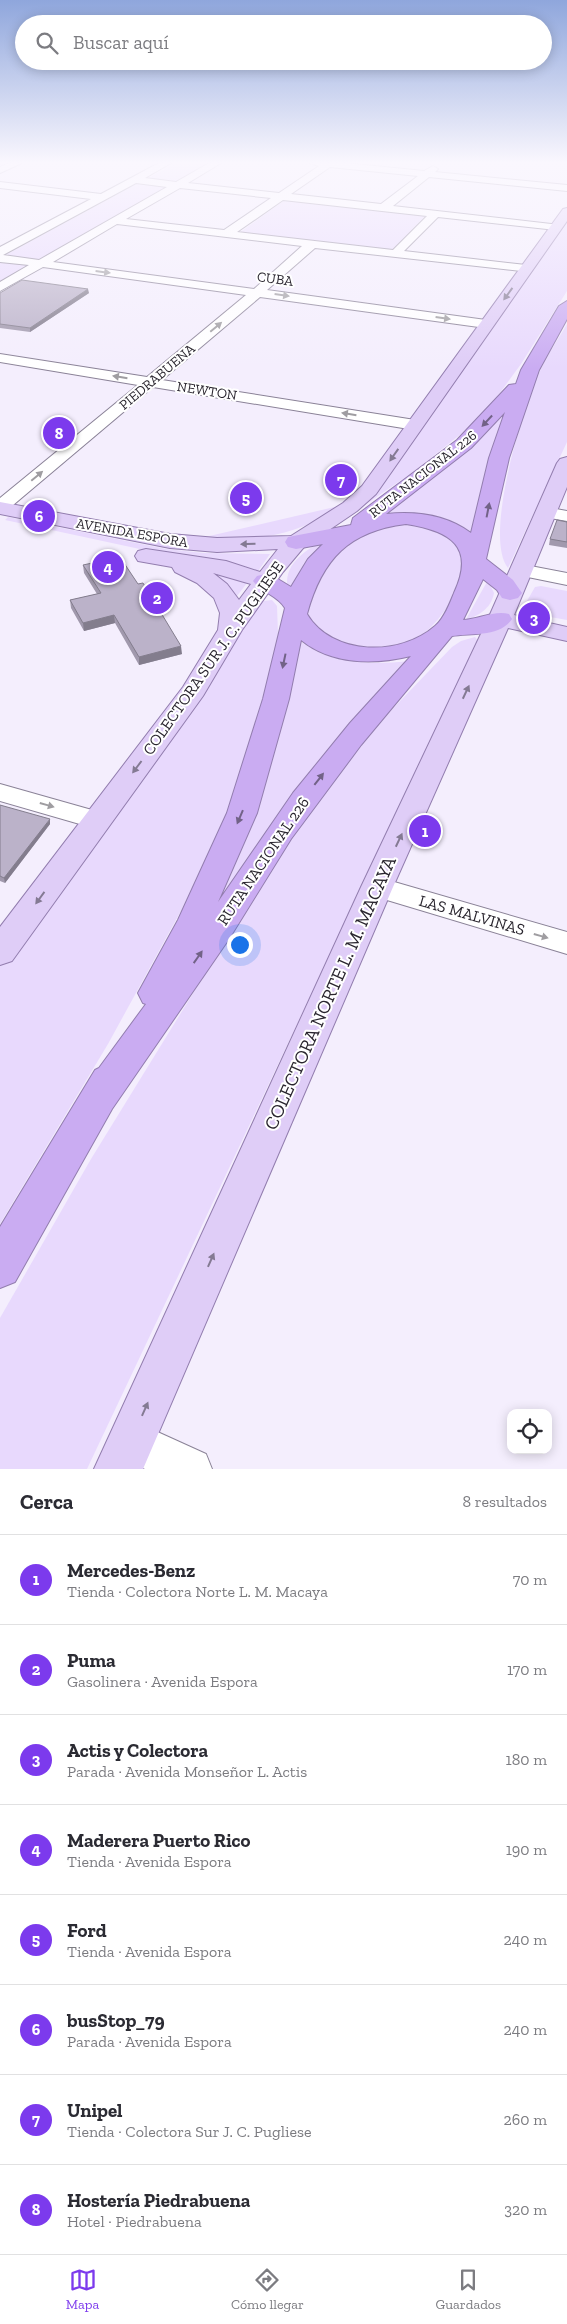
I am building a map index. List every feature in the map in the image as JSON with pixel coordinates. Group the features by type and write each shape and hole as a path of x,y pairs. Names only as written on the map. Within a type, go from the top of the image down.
{"highway":[{"name":"RUTA NACIONAL 226","path":"0,1267 100,1097 194,920 242,813 276,699 295,610 316,566 332,547 464,444 493,415 530,370 567,306"},
{"name":"RUTA NACIONAL 226","path":"100,1097 218,930 298,807 440,633 463,600 472,575 503,443 530,370"},
{"name":"RUTA NACIONAL 226","path":"351,531 390,519 428,522 460,535 472,546 475,558"},
{"path":"296,542 351,531"},
{"path":"440,633 457,627 484,626 505,606 507,586 484,571 475,558"},
{"path":"265,581 290,596 295,610"},
{"name":"RUTA NACIONAL 226","path":"295,610 300,624 312,637 335,648 360,654 385,655 408,651 421,646 440,633"}],"main road":[{"name":"COLECTORA SUR J. C. PUGLIESE","path":"0,952 194,690 230,630 265,581 296,542 361,498 553,232"},
{"name":"COLECTORA NORTE L. M. MACAYA","path":"124,1455 505,606 567,463"},
{"name":"AVENIDA ESPORA","path":"0,507 170,541 217,545 296,542"},
{"name":"AVENIDA ESPORA","path":"0,526 138,554 226,568 265,581"},
{"path":"138,554 192,570 210,580 229,603 232,611 230,630"},
{"path":"505,606 567,634"}],"street":[{"path":"0,252 38,232"},
{"path":"0,287 97,232"},
{"path":"205,232 526,269"},
{"path":"226,234 230,232"},
{"path":"395,254 417,232"},
{"name":"PIEDRABUENA","path":"0,507 258,292 312,244"},
{"name":"CUBA","path":"0,258 486,324"},
{"name":"NEWTON","path":"0,358 414,425"},
{"path":"546,512 567,516"},
{"path":"522,564 567,566"},
{"path":"522,564 567,579"},
{"path":"0,792 97,820"},
{"name":"LAS MALVINAS","path":"377,888 567,943"},
{"path":"124,1455 191,1469"}],"shaded area":[{"path":"49,232 89,232 39,260 4,256"},
{"path":"241,232 410,232 391,251 239,233"},
{"path":"557,232 567,232 567,291 521,364 494,401 471,426 413,472 362,507 370,499"},
{"path":"0,260 33,265 0,283"},
{"path":"567,324 567,442 508,568 501,552 500,529 508,472 532,390 545,360"},
{"path":"503,410 507,411 486,467 475,535 453,525 416,515 380,515"},
{"path":"339,506 317,520 294,530 271,536 223,539 148,532 205,537"},
{"path":"8,517 166,549 204,553 270,554 256,574 5,520"},
{"path":"402,524 445,533 456,541 462,553 463,567 460,582 444,612 422,635 402,645 368,648 344,644 325,637 307,616 309,605 319,580 335,556 354,537 364,532"},
{"path":"324,541 288,590 288,573 291,566 302,554"},
{"path":"206,571 247,583 237,596 223,582"},
{"path":"488,580 494,593 490,603 480,614 465,621"},
{"path":"541,586 567,591 567,620 545,616 527,601 535,587"},
{"path":"272,600 277,606 278,634 269,678 228,813 188,898 108,1044 0,1224 0,962 257,606 264,601"},
{"path":"475,637 478,641 87,1469 0,1469 0,1318 91,1159 280,852 331,782 378,724 452,647 461,641"},
{"path":"298,640 339,659 366,663 411,661 205,922 260,795 279,737"}],"building":[{"path":"22,280 88,289 30,328 0,324 0,293"},
{"path":"557,520 567,522 567,542 550,539"},
{"path":"120,557 138,584 143,583 181,646 139,657 114,615 83,623 70,600 101,593 83,565"},
{"path":"0,805 50,819 4,878 0,876"}],"place":[{"name":"Hostería Piedrabuena","path":"59,433"},
{"name":"Unipel","path":"341,480"},
{"name":"Ford","path":"246,498"},
{"name":"busStop_79","path":"39,516"},
{"name":"Maderera Puerto Rico","path":"108,567"},
{"name":"Puma","path":"157,598"},
{"name":"Actis y Colectora","path":"534,618"},
{"name":"Mercedes-Benz","path":"425,831"}]}
